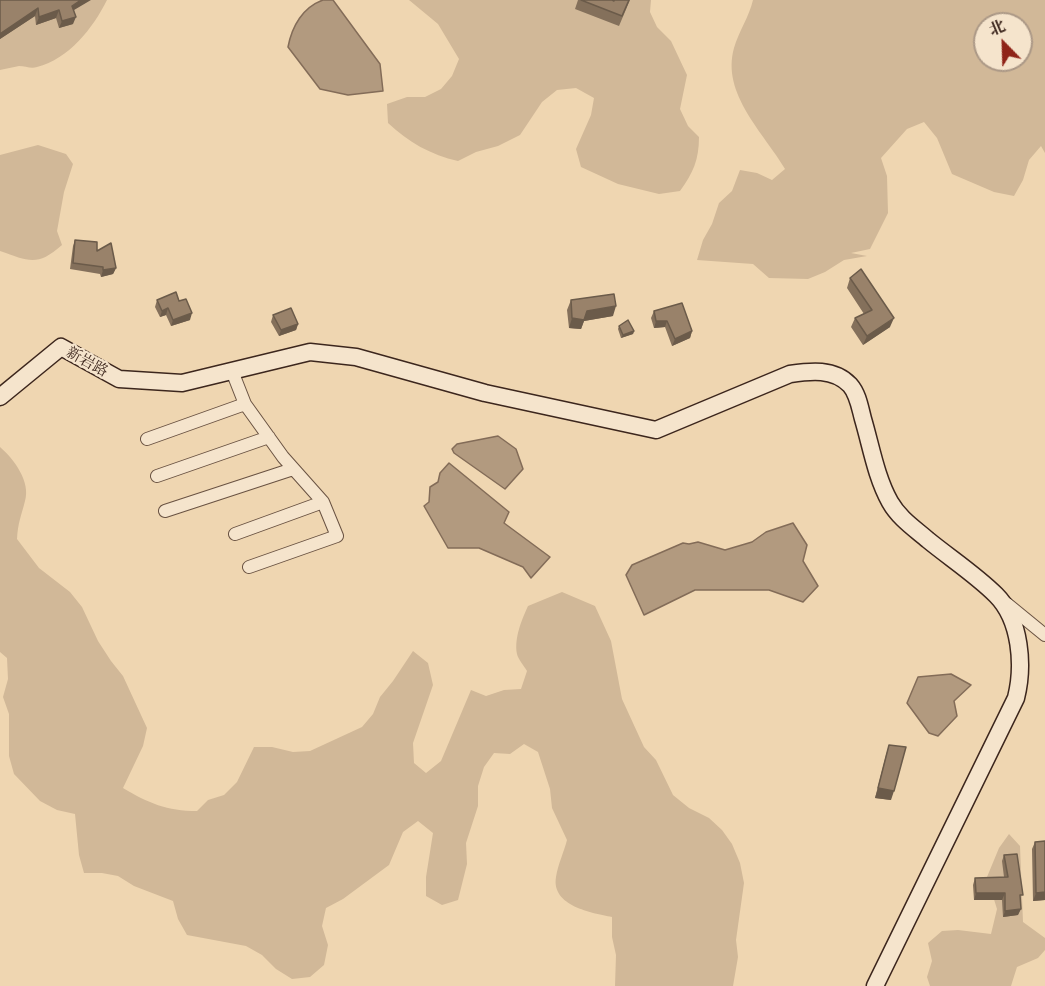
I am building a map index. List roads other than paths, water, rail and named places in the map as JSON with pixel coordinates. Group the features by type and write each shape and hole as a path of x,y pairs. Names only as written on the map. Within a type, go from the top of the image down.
{"street":[{"name":"新岩路","path":"0,397 61,347 119,380 182,383 232,371"},
{"path":"249,567 337,536 323,502 293,469 245,404 232,371 310,352 356,357 484,393 656,430 790,374 807,371 825,372 850,386 858,400 880,480 890,501 902,518 1045,635"},
{"path":"147,439 245,404"},
{"path":"156,476 269,437"},
{"path":"165,512 293,469"},
{"path":"235,534 323,502"},
{"path":"875,986 1016,698 1021,672 1017,642 1010,618 997,596"}]}
